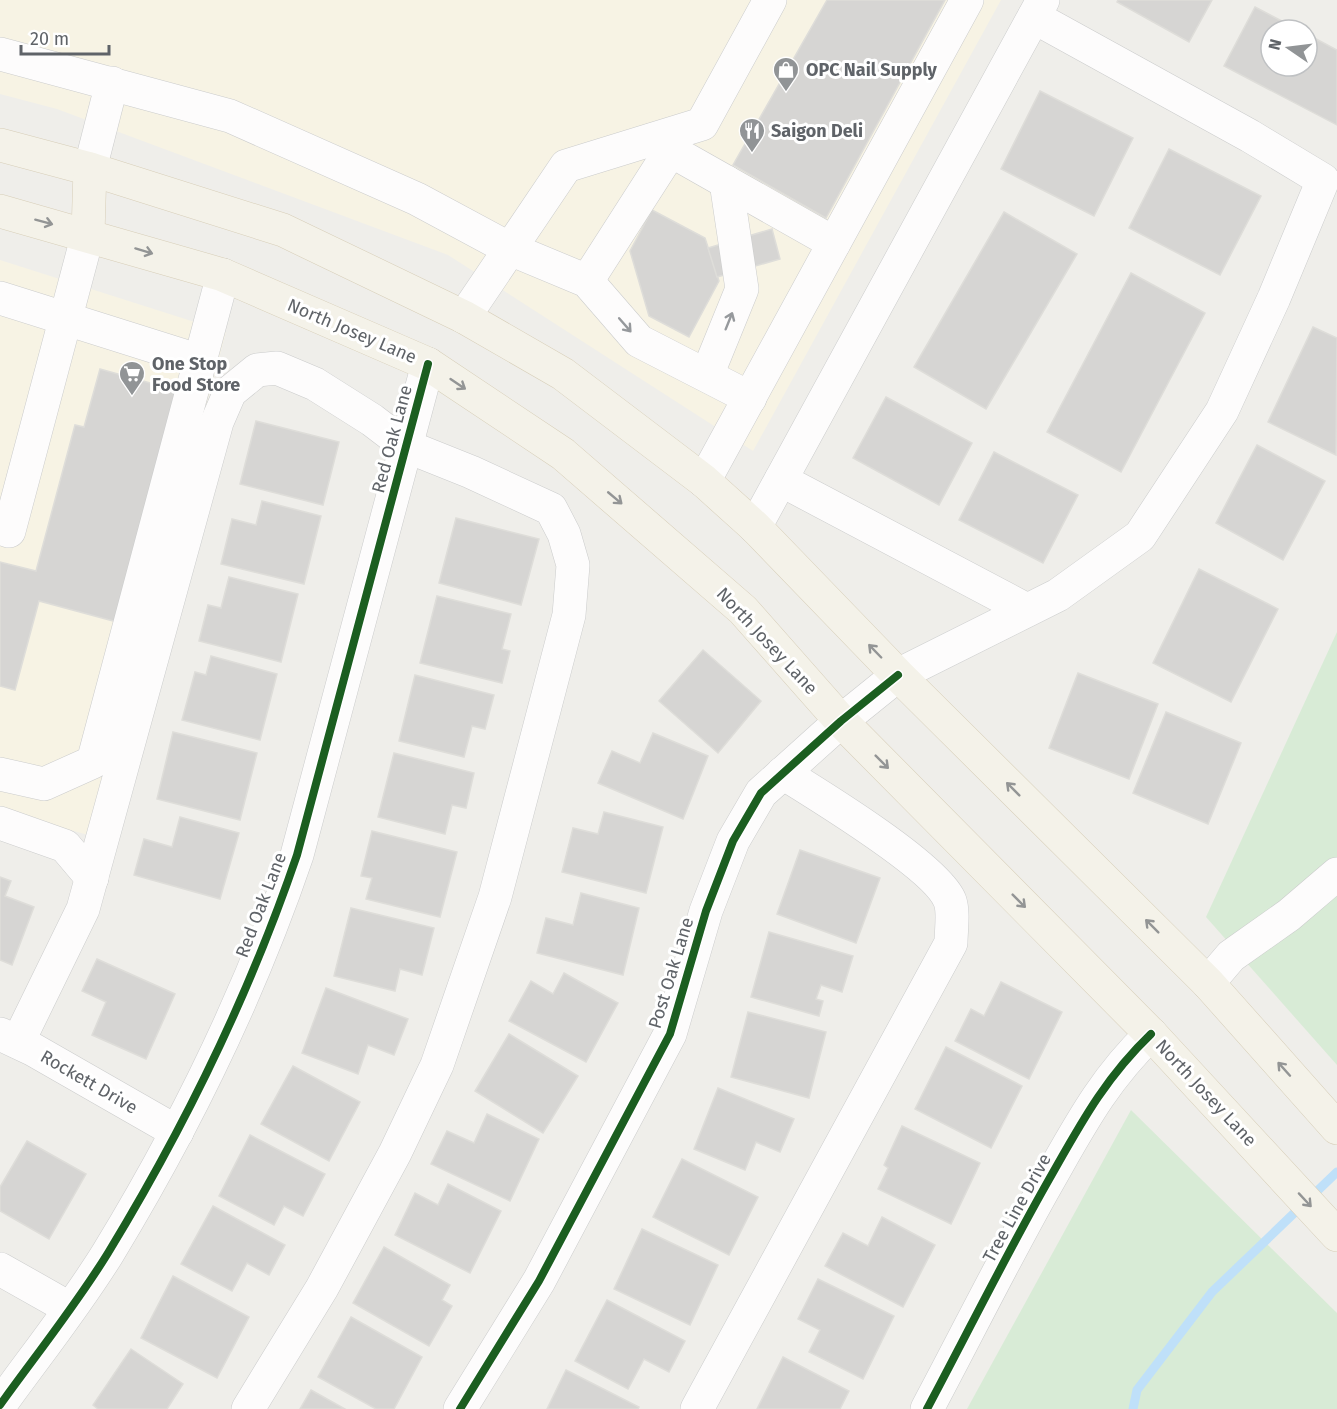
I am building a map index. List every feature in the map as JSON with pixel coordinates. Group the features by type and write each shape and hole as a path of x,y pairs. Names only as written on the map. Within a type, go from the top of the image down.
{"main road":[{"path":"0,145 90,169 283,230 464,317 563,374 704,481 755,527 897,675 1208,983 1330,1120"},
{"path":"88,234 90,169"},
{"name":"North Josey Lane","path":"0,211 88,234 223,275 428,364 563,454 686,558 743,610 841,721 1151,1034 1337,1235"}],"street":[{"path":"464,317 566,166 662,145 702,124 770,0"},
{"path":"704,481 967,0"},
{"path":"755,527 1038,9"},
{"name":"Post Oak Lane","path":"460,1409 539,1281 670,1034 706,911 734,842 761,793 841,721 897,675 1058,595 1140,536 1222,411 1323,180 1038,9"},
{"path":"0,54 230,116 417,199 510,249 587,281 639,341 750,398"},
{"path":"90,169 112,84"},
{"path":"662,145 834,243"},
{"path":"587,281 662,145"},
{"path":"707,375 742,289 726,182"},
{"path":"0,528 9,531 88,234"},
{"path":"0,774 44,784 93,762 223,275"},
{"path":"0,298 200,361"},
{"name":"Red Oak Lane","path":"0,1405 107,1254 177,1132 240,999 278,911 293,866 428,364"},
{"path":"9,1038 82,909 217,422 230,392 257,370 277,368 315,384 372,420 406,446 471,471 551,509 564,534 573,565 569,615 495,897 437,1065 395,1153 322,1288 248,1409"},
{"path":"781,480 1027,610"},
{"path":"697,1409 951,943 950,902 923,868 828,801 783,773"},
{"path":"0,823 65,846 92,878"},
{"path":"1208,983 1231,956 1288,915 1337,874"},
{"name":"Tree Line Drive","path":"927,1409 1029,1216 1092,1105 1108,1079 1151,1034"},
{"name":"Rockett Drive","path":"9,1038 177,1132"},
{"path":"0,1269 69,1308"}],"shaded area":[{"path":"0,0 1001,0 753,451 448,255 57,109 0,94"},
{"path":"0,260 226,332 92,836 0,811"}],"green space":[{"path":"1337,632 1337,1065 1206,917"},
{"path":"1131,1110 1337,1313 1337,1409 967,1409"}],"building":[{"path":"827,0 945,0 826,218 733,165"},
{"path":"1118,0 1212,0 1189,42 1117,2"},
{"path":"1255,7 1276,18 1259,18 1259,78 1319,78 1319,40 1337,50 1337,125 1224,66"},
{"path":"1040,91 1133,138 1094,216 1001,169"},
{"path":"1169,149 1261,196 1220,275 1129,228"},
{"path":"652,210 705,238 719,281 689,337 649,316 630,251"},
{"path":"1004,212 1077,254 986,409 914,367"},
{"path":"772,229 780,259 717,277 708,248"},
{"path":"1131,273 1205,313 1121,472 1047,432"},
{"path":"1313,327 1337,338 1336,455 1268,422"},
{"path":"100,369 179,391 117,622 39,601 15,690 0,686 0,562 36,571 75,425 84,427"},
{"path":"886,397 972,443 939,505 853,458"},
{"path":"256,421 339,442 323,505 240,484"},
{"path":"1257,445 1325,481 1283,560 1216,523"},
{"path":"994,452 1078,495 1043,563 959,520"},
{"path":"262,501 321,516 304,584 221,564 232,519 256,525"},
{"path":"456,518 539,539 521,605 439,583"},
{"path":"1199,569 1278,609 1231,702 1153,663"},
{"path":"229,577 298,594 281,662 199,641 208,605 221,608"},
{"path":"437,596 511,614 502,649 510,651 502,683 420,663"},
{"path":"703,650 761,701 718,753 659,701"},
{"path":"211,656 277,674 260,740 182,720 195,672 206,675"},
{"path":"1078,673 1158,704 1129,779 1049,748"},
{"path":"415,675 494,695 485,729 472,726 464,757 399,741"},
{"path":"1166,712 1241,743 1208,824 1133,793"},
{"path":"173,732 257,753 240,820 157,799"},
{"path":"653,733 708,756 683,819 598,783 612,751 640,763"},
{"path":"394,753 474,773 466,808 452,805 445,834 378,817"},
{"path":"604,812 663,827 646,893 562,872 573,828 598,834"},
{"path":"180,817 239,833 220,899 134,875 144,839 172,847"},
{"path":"372,831 457,852 440,917 366,899 372,878 361,876"},
{"path":"800,850 880,878 856,943 777,914"},
{"path":"0,877 11,881 5,896 34,907 12,965 0,960"},
{"path":"581,893 639,908 623,975 537,953 546,918 573,925"},
{"path":"351,908 434,928 422,975 400,969 395,991 334,976"},
{"path":"769,932 853,956 842,992 821,985 816,999 823,1001 819,1016 751,997"},
{"path":"97,959 175,994 146,1059 92,1035 106,1002 82,991"},
{"path":"564,973 618,1003 586,1062 509,1021 531,981 553,994"},
{"path":"1001,982 1062,1012 1029,1079 955,1041 971,1009 984,1016"},
{"path":"326,988 408,1019 394,1055 368,1045 358,1074 302,1053"},
{"path":"748,1012 826,1032 809,1098 731,1077"},
{"path":"509,1034 578,1076 543,1133 475,1091"},
{"path":"946,1047 1022,1086 991,1148 915,1109"},
{"path":"293,1066 360,1102 329,1161 261,1124"},
{"path":"718,1088 794,1119 780,1152 756,1142 745,1170 694,1149"},
{"path":"487,1114 539,1139 510,1201 431,1164 447,1131 474,1143"},
{"path":"902,1126 980,1163 951,1224 878,1189 888,1168 884,1165"},
{"path":"250,1135 325,1174 303,1216 284,1206 274,1225 219,1196"},
{"path":"27,1141 86,1174 49,1239 0,1211 0,1187"},
{"path":"682,1159 758,1197 729,1255 653,1217"},
{"path":"448,1184 501,1211 470,1273 395,1235 415,1193 438,1205"},
{"path":"213,1206 285,1245 269,1275 247,1263 232,1291 181,1264"},
{"path":"882,1217 935,1245 903,1307 825,1266 843,1233 868,1246"},
{"path":"642,1229 718,1265 690,1325 614,1289"},
{"path":"384,1247 450,1285 442,1300 452,1306 429,1346 353,1303"},
{"path":"173,1276 249,1317 217,1378 141,1338"},
{"path":"818,1279 894,1316 863,1379 809,1352 820,1330 798,1319"},
{"path":"607,1300 685,1341 669,1372 644,1359 628,1389 575,1361"},
{"path":"351,1317 422,1357 394,1409 376,1409 318,1377"},
{"path":"131,1349 183,1384 167,1409 98,1409 93,1405"},
{"path":"783,1357 849,1391 840,1409 757,1409"},
{"path":"566,1370 639,1407 638,1409 547,1409"},
{"path":"311,1390 345,1409 300,1409"}],"waterway":[{"path":"1133,1409 1137,1390 1212,1292 1337,1172"}],"cycle path":[{"path":"0,1405 83,1292 136,1206 189,1109 237,1009 279,907 297,855 428,364"},
{"path":"460,1409 539,1281 670,1034 706,911 733,841 761,793 841,721 898,675"},
{"path":"927,1409 1016,1239 1081,1123 1119,1069 1151,1034"}],"place":[{"name":"OPC Nail Supply","path":"786,93"},
{"name":"Saigon Deli","path":"752,154"},
{"name":"One Stop Food Store","path":"132,397"}]}
